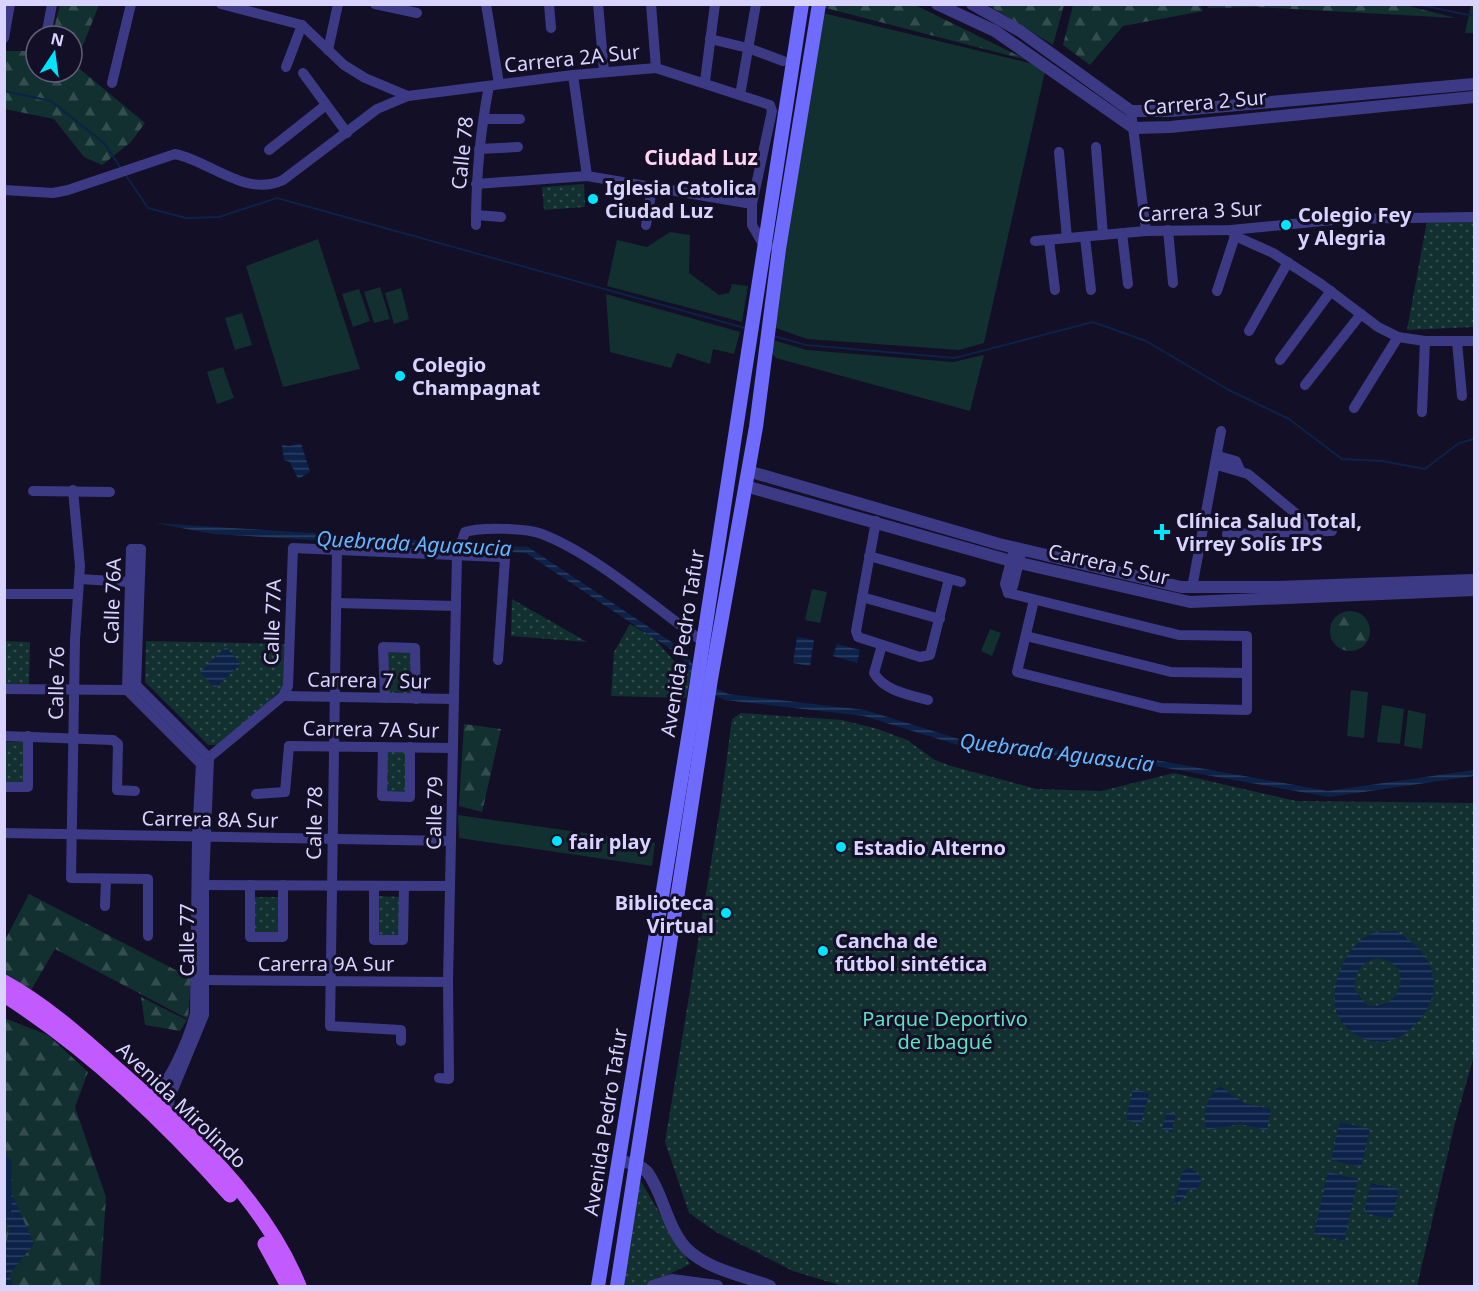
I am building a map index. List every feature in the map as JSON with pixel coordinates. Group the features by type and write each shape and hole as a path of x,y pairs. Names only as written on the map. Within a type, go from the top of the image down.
{"main road":[{"name":"Avenida Pedro Tafur","path":"598,1287 802,4"},
{"name":"Avenida Pedro Tafur","path":"617,1287 711,679 748,471 779,249 819,4"},
{"name":"Avenida Mirolindo","path":"4,982 63,1021 148,1096 219,1166 284,1254 299,1287"},
{"name":"Avenida Mirolindo","path":"4,995 50,1025 124,1088 192,1154 246,1216 271,1253 288,1287"}],"street":[{"path":"4,38 10,4"},
{"path":"48,24 52,4"},
{"path":"112,83 131,4"},
{"path":"221,4 302,25 344,65 365,78 408,96"},
{"path":"328,50 338,4"},
{"path":"375,4 417,14"},
{"name":"Calle 78","path":"486,4 494,85 484,119 479,149 476,220 501,217"},
{"path":"549,4 551,28"},
{"path":"598,4 604,71"},
{"path":"651,4 656,68"},
{"path":"705,81 716,4"},
{"path":"740,95 756,4"},
{"name":"Carrera 2 Sur","path":"938,4 995,31 1134,128 1170,127 1474,84"},
{"name":"Carrera 2 Sur","path":"972,4 1020,31 1131,111 1474,97"},
{"path":"286,67 302,25"},
{"path":"710,39 748,48 783,61"},
{"name":"Carrera 2A Sur","path":"408,96 604,71 656,68 705,81 770,105 772,111 752,204"},
{"path":"303,73 347,133"},
{"path":"573,75 587,176"},
{"path":"4,190 53,193 175,154 220,174 267,186 275,184 347,133 376,109 408,96"},
{"path":"269,150 326,105"},
{"path":"1131,111 1146,231"},
{"path":"484,119 520,119"},
{"path":"479,149 518,147"},
{"path":"1096,147 1103,235"},
{"path":"1059,152 1068,238"},
{"path":"476,184 587,176 752,204 752,225 763,244 779,249"},
{"path":"646,225 652,188"},
{"name":"Carrera 3 Sur","path":"1035,241 1168,230 1233,233 1343,219 1474,217"},
{"path":"1168,230 1173,283"},
{"path":"1122,233 1128,284"},
{"path":"1217,291 1233,233 1288,262 1378,327 1398,337 1425,341 1474,340"},
{"path":"1085,237 1091,290"},
{"path":"1049,240 1055,290"},
{"path":"1249,331 1288,262"},
{"path":"1280,360 1331,291"},
{"path":"1305,385 1361,314"},
{"path":"1354,408 1398,337"},
{"path":"1422,412 1425,341"},
{"path":"1458,342 1462,396"},
{"path":"1192,588 1221,431"},
{"path":"1217,460 1236,461 1240,470 1300,517 1307,532"},
{"name":"Carrera 5 Sur","path":"748,471 1018,549 1192,588 1474,580"},
{"name":"Carrera 5 Sur","path":"745,486 876,521 1015,562 1191,602 1474,590"},
{"name":"Calle 76","path":"73,490 80,566 77,594 71,878 106,879"},
{"path":"33,491 110,492"},
{"path":"876,521 856,631 858,637 926,657 933,650 949,579"},
{"path":"459,547 465,532 477,529 539,533 566,545 702,641"},
{"path":"1227,534 1332,531"},
{"path":"337,548 459,547 505,559 498,660"},
{"name":"Calle 79","path":"444,1078 459,547"},
{"name":"Calle 77A","path":"283,696 288,686 293,548 337,548"},
{"name":"Calle 78","path":"337,548 330,885 330,1026 401,1035"},
{"name":"Calle 76A","path":"132,687 134,601 141,549 131,549 130,582 134,601"},
{"path":"1018,549 1005,584 1008,593 1179,635 1247,636 1247,710 1161,708 1017,672 1034,600"},
{"path":"869,556 961,582"},
{"path":"78,579 130,582"},
{"path":"4,594 77,594"},
{"path":"862,597 940,619"},
{"path":"336,603 456,606"},
{"path":"1026,636 1171,672 1247,673"},
{"path":"882,645 874,673 877,679 895,690 928,700"},
{"path":"384,698 383,648 415,648 416,699"},
{"path":"4,689 75,690 132,687 205,761 283,696"},
{"name":"Carrera 7 Sur","path":"283,696 454,699"},
{"path":"4,736 113,740 118,744 117,790 135,791"},
{"path":"4,787 28,788 28,736"},
{"name":"Carrera 7A Sur","path":"256,794 285,792 289,746 453,747"},
{"path":"383,747 382,796 410,796 410,747"},
{"name":"Calle 77","path":"168,1115 170,1097 204,1015 201,985 200,885 205,761"},
{"name":"Carrera 8A Sur","path":"4,833 451,841"},
{"path":"105,906 106,879 148,879 148,936"},
{"path":"200,885 450,886"},
{"path":"250,885 250,937 283,937 283,885"},
{"path":"374,886 374,940 404,940 404,886"},
{"name":"Carerra 9A Sur","path":"201,985 330,981 448,982"},
{"name":"Calle 77","path":"148,1096 162,1089 191,1029 201,985"},
{"path":"618,1160 635,1164 647,1172 669,1220 685,1247 699,1258 770,1287"},
{"path":"653,1287 672,1280 717,1287"}],"green space":[{"path":"822,4 915,5 1027,60 822,7"},
{"path":"1199,4 1203,11 1123,26 1090,65 1063,45 1073,5"},
{"path":"1401,4 1456,18 1257,7 1209,8 1206,5"},
{"path":"60,5 99,5 84,42 84,24 55,24"},
{"path":"988,5 1064,5 1053,45"},
{"path":"1471,5 1474,5 1474,33 1465,33"},
{"path":"823,13 1046,67 984,343 959,350 807,339 773,327"},
{"path":"5,51 24,51 24,84 84,84 84,72 145,123 131,142 102,165 84,157 54,119 5,109"},
{"path":"584,184 585,207 544,210 542,187"},
{"path":"1474,218 1474,327 1407,330 1427,221"},
{"path":"670,232 690,235 689,273 719,295 729,293 732,284 748,286 742,322 607,286 617,240 647,247"},
{"path":"318,239 360,369 283,387 246,266"},
{"path":"380,287 390,319 374,323 364,292"},
{"path":"401,288 409,319 394,324 385,293"},
{"path":"359,289 370,321 353,327 342,294"},
{"path":"606,294 740,332 734,354 713,349 710,364 677,353 671,368 610,352"},
{"path":"242,313 252,345 235,350 225,318"},
{"path":"773,340 807,350 953,362 984,355 970,411 776,358 771,352"},
{"path":"223,367 234,398 217,404 207,372"},
{"path":"812,589 827,592 820,623 805,620"},
{"path":"512,599 587,642 511,636"},
{"path":"1350,611 1364,617 1370,631 1364,645 1350,651 1336,645 1330,631 1336,617"},
{"path":"630,624 653,637 675,662 692,669 686,698 611,696 614,652"},
{"path":"990,629 1001,633 992,656 981,651"},
{"path":"5,641 30,642 29,685 5,685"},
{"path":"146,641 287,644 284,687 223,745 208,745 145,682"},
{"path":"385,648 414,649 415,695 388,695"},
{"path":"1351,690 1368,692 1364,738 1347,736"},
{"path":"1382,705 1404,709 1400,744 1377,742"},
{"path":"1408,710 1426,714 1422,749 1404,746"},
{"name":"Parque Deportivo de Ibagué","path":"741,713 842,720 878,729 907,740 935,760 1037,789 1101,791 1174,773 1296,801 1474,803 1474,1056 1455,1123 1417,1286 842,1286 793,1271 716,1232 689,1213 665,1142 720,808 732,719"},
{"path":"464,724 501,729 482,812 459,806"},
{"path":"5,742 26,742 26,786 5,785"},
{"path":"384,752 409,752 409,795 384,794"},
{"name":"fair play","path":"458,815 655,843 652,866 459,838"},
{"path":"29,894 191,978 188,1019 55,949 26,999 5,987 4,942"},
{"path":"374,896 404,897 403,940 374,940"},
{"path":"250,897 283,897 283,937 250,937"},
{"path":"141,997 187,1020 180,1031 145,1025"},
{"path":"4,1018 48,1035 88,1072 75,1107 106,1197 100,1286 5,1286"},
{"path":"639,1178 690,1264 645,1286 622,1286"}],"water":[{"path":"301,443 310,472 298,479 290,462 284,460 282,445 290,446"},
{"name":"Quebrada Aguasucia","path":"155,523 528,547 685,651 702,682 728,694 865,710 975,744 1133,756 1328,791 1474,770 1474,776 1329,797 1133,762 974,750 864,716 725,700 699,688 681,656 526,553 213,534"},
{"path":"797,637 814,640 810,666 793,663"},
{"path":"837,644 860,650 857,663 833,656"},
{"path":"226,647 241,664 215,688 200,672"},
{"path":"1395,931 1423,954 1431,968 1434,982 1432,997 1426,1011 1415,1025 1399,1037 1379,1042 1360,1037 1343,1024 1335,1006 1334,997 1343,964 1356,945 1363,938 1372,934","holes":["1377,958 1391,962 1398,968 1400,976 1400,984 1395,996 1384,1004 1368,1006 1355,991 1355,979 1359,970 1366,963"]},
{"path":"1220,1086 1244,1103 1271,1109 1267,1130 1240,1124 1207,1130 1206,1106 1211,1095"},
{"path":"1133,1089 1149,1093 1141,1124 1126,1120"},
{"path":"1167,1112 1176,1114 1172,1132 1162,1129"},
{"path":"1340,1122 1370,1129 1361,1167 1331,1160"},
{"path":"5,1165 12,1194 34,1244 9,1275 13,1286 5,1286 5,1249 9,1230 5,1221"},
{"path":"1189,1168 1198,1174 1201,1184 1194,1191 1189,1188 1184,1197 1174,1205 1182,1172"},
{"path":"1328,1172 1358,1179 1344,1241 1314,1234"},
{"path":"1371,1183 1399,1189 1392,1219 1364,1213"}],"waterway":[{"path":"1415,4 1474,16"},
{"path":"4,91 51,101 105,144 120,167"},
{"path":"125,174 148,208 186,218 219,217 277,198 745,328"},
{"path":"774,336 806,345 955,358 1093,322 1146,341 1227,389 1289,419 1342,459 1382,461 1425,469 1459,443 1474,439"},
{"path":"4,1164 4,1209"}],"place":[{"name":"Iglesia Catolica Ciudad Luz","path":"593,199"},
{"name":"Colegio Fey y Alegria","path":"1286,225"},
{"name":"Colegio Champagnat","path":"400,376"},
{"name":"Clínica Salud Total, Virrey Solís IPS","path":"1162,532"},
{"name":"fair play","path":"557,841"},
{"name":"Estadio Alterno","path":"841,847"},
{"name":"Biblioteca Virtual","path":"726,913"},
{"name":"Cancha de fútbol sintética","path":"823,951"}],"district":[{"name":"Ciudad Luz","path":"701,157"}]}
